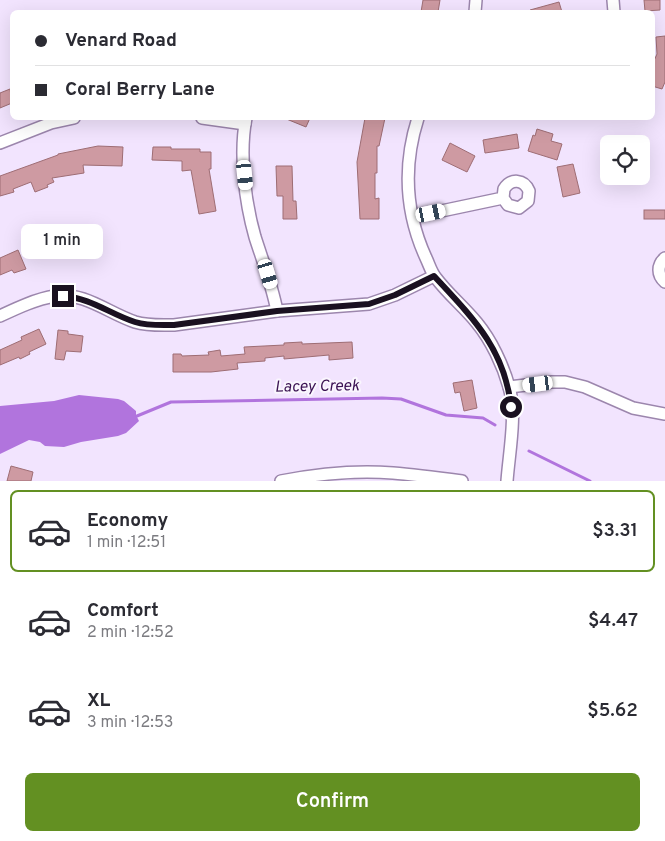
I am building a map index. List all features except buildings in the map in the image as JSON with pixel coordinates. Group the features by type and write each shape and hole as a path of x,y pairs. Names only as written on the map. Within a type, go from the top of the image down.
{"street":[{"path":"0,143 51,123 65,120"},
{"path":"231,120 246,121 244,152 247,198 277,311"},
{"path":"417,120 409,151 408,193 413,217 420,245 434,276 478,324 496,354 509,388 511,430 507,481"},
{"path":"413,217 503,198"},
{"path":"665,258 660,264 659,269 665,282"},
{"path":"0,316 38,300 63,296 87,300 125,318 145,324 157,326 184,324 277,311 369,304 395,295 434,276"},
{"path":"509,388 552,382 571,383 634,408 665,414"},
{"path":"280,481 330,474 367,472 462,481"}],"shaded area":[{"path":"79,395 124,401 136,411 139,421 126,433 118,436 81,442 64,447 45,446 40,442 29,440 0,454 0,406 54,401"}],"waterway":[{"name":"Lacey Creek","path":"137,416 171,402 382,398 401,399 446,415 483,418 495,425"},
{"name":"Lacey Creek","path":"529,451 590,481"}],"route":[{"path":"63,296 87,300 125,318 157,326 277,311 369,304 395,295 434,276 478,324 496,354 509,388 511,407"}]}
